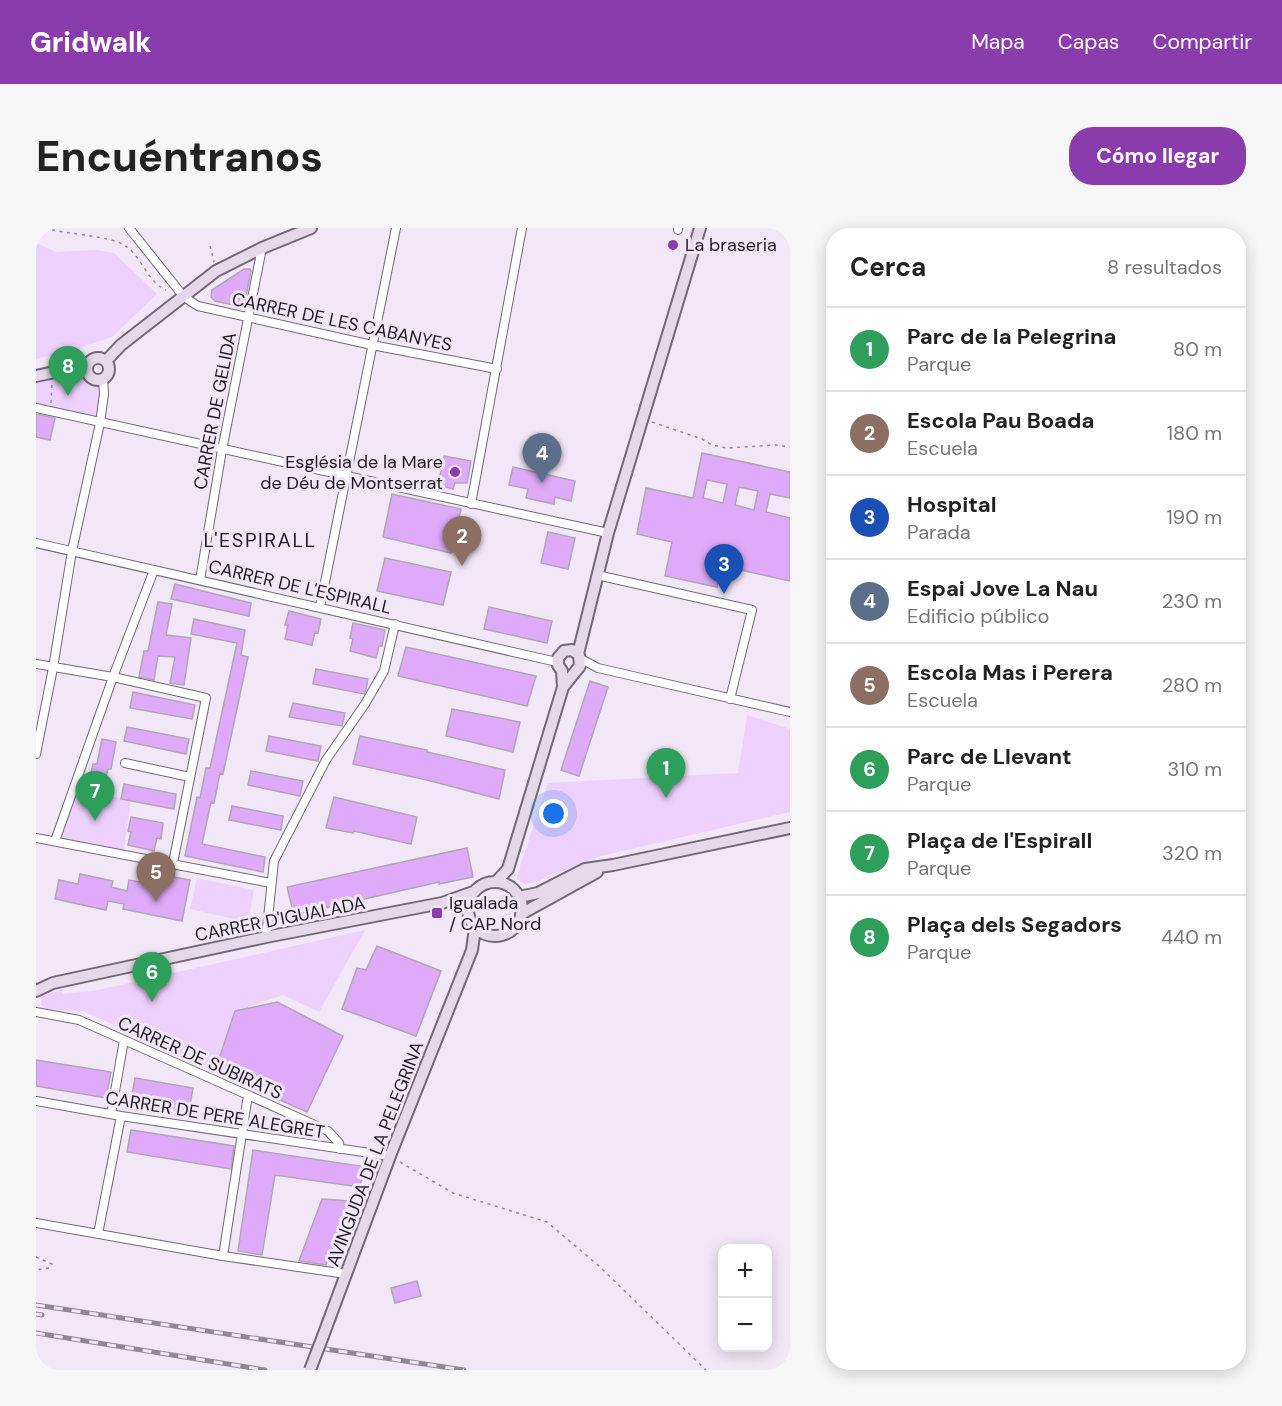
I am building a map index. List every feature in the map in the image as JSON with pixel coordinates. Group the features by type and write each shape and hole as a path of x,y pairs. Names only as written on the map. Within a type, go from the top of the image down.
{"street":[{"path":"129,228 184,297"},
{"path":"106,361 122,345 216,272 262,248 311,228"},
{"path":"320,607 396,228"},
{"path":"471,504 522,228"},
{"path":"511,888 508,869 562,687 583,629 608,533 700,228"},
{"name":"CARRER DE GELIDA","path":"200,580 222,450 262,248"},
{"name":"CARRER DE LES CABANYES","path":"184,297 198,306 248,318 496,369"},
{"path":"36,376 87,365 97,357 106,361 109,370 103,379 104,394 100,423 72,552 36,754"},
{"path":"87,365 89,376 96,380 103,379"},
{"path":"36,408 608,533"},
{"name":"CARRER DE L'ESPIRALL","path":"36,543 790,712"},
{"path":"55,841 154,570"},
{"path":"597,575 752,610 730,699"},
{"path":"266,937 274,861 326,760 365,704 384,671 395,624"},
{"path":"36,664 113,677 206,698 173,863"},
{"path":"125,763 190,777"},
{"path":"519,897 538,893 585,869 790,828"},
{"path":"36,838 272,883"},
{"name":"AVINGUDA DE LA PELEGRINA","path":"472,950 489,936 498,936 513,929 521,914 587,876 613,865"},
{"path":"496,882 508,869"},
{"path":"468,907 473,892 488,883 496,882 511,888 519,897 521,914"},
{"name":"CARRER D'IGUALADA","path":"36,983 53,983 266,937 442,903 473,892"},
{"name":"CARRER D'IGUALADA","path":"442,903 468,907"},
{"name":"AVINGUDA DE LA PELEGRINA","path":"310,1370 390,1156 472,950 475,928 468,914 468,907"},
{"path":"475,928 489,936"},
{"name":"CARRER D'IGUALADA","path":"36,991 53,983"},
{"name":"CARRER DE SUBIRATS","path":"36,1012 79,1020 328,1131 339,1143 340,1149"},
{"path":"111,1114 124,1040"},
{"path":"222,1256 248,1095"},
{"name":"CARRER DE PERE ALEGRET","path":"36,1101 390,1156"},
{"path":"98,1234 121,1116"},
{"path":"36,1223 222,1256 346,1274"}],"path":[{"path":"45,228 123,244 134,254 158,286 167,290"},
{"path":"210,246 216,272"},
{"path":"642,419 702,439 712,445 727,448 775,445 790,447"},
{"path":"390,1156 453,1193 548,1222 599,1266 706,1370"},
{"path":"36,1257 52,1264 49,1268 36,1270"}],"shaded area":[{"path":"36,243 56,252 96,250 114,253 157,294 112,337 36,359"},
{"path":"71,371 84,375 88,382 101,388 98,418 36,404 36,378"},
{"path":"747,715 790,729 790,812 601,856 534,882 524,884 517,879 548,783 738,773"},
{"path":"73,789 131,800 123,854 55,841"},
{"path":"197,878 254,890 248,922 190,909"},
{"path":"365,930 319,1012 283,995 235,1011 215,1071 85,1012 47,1009 41,1005 42,996 63,989 62,994 93,991"}],"building":[{"path":"244,269 251,271 245,301 238,306 215,301 211,297 212,290"},
{"path":"36,414 55,418 50,440 36,437"},
{"path":"702,453 790,472 790,498 770,494 766,512 790,518 790,581 722,566 717,587 665,576 672,542 637,534 646,488 693,498","holes":["707,480 727,484 723,503 703,498","739,487 758,491 754,510 735,505"]},
{"name":"Església de la Mare de Déu de Montserrat","path":"444,456 471,461 467,483 455,483 453,489 438,485"},
{"path":"513,467 575,481 571,501 555,497 554,504 526,498 528,489 509,485"},
{"path":"392,494 461,509 451,553 383,537"},
{"path":"548,532 575,538 568,569 541,563"},
{"path":"385,558 451,572 443,605 377,591"},
{"path":"175,584 251,603 249,616 171,599"},
{"path":"158,602 172,604 166,635 191,638 184,685 170,683 175,657 158,656 154,680 139,677 144,651 148,651"},
{"path":"489,607 552,621 547,643 484,629"},
{"path":"289,611 321,619 312,645 285,639 288,625 285,625"},
{"path":"194,619 245,630 241,655 248,657 223,774 220,773 214,803 211,802 202,844 265,857 263,872 185,856 197,797 200,798 206,768 210,768 237,643 191,634"},
{"path":"353,623 385,630 382,646 379,646 376,658 350,651"},
{"path":"406,647 536,676 527,706 398,676"},
{"path":"316,669 368,679 366,690 364,694 313,684"},
{"path":"590,681 608,687 579,776 561,770"},
{"path":"133,692 195,705 192,719 130,708"},
{"path":"293,703 345,713 342,726 289,717"},
{"path":"452,709 520,722 513,752 446,736"},
{"path":"127,727 189,739 186,754 124,741"},
{"path":"269,736 321,746 318,761 266,751"},
{"path":"360,736 505,770 499,799 353,764"},
{"path":"102,739 116,742 111,769 108,769 102,793 87,791 93,764 97,764"},
{"path":"251,771 303,781 300,796 248,785"},
{"path":"124,784 176,794 174,809 121,799"},
{"path":"334,797 417,817 411,844 354,831 353,833 326,828"},
{"path":"232,806 283,816 281,830 229,820"},
{"path":"131,817 163,823 161,839 157,838 154,851 128,845"},
{"path":"467,848 473,877 439,884 439,882 294,915 287,887"},
{"path":"148,872 190,880 182,921 123,909 124,904 108,901 106,910 55,899 59,880 78,884 80,874 113,881 111,887 127,891 129,880 146,883"},
{"path":"377,946 441,971 416,1036 342,1009 357,968 366,970"},
{"path":"277,1002 343,1036 307,1112 215,1071 235,1011"},
{"path":"36,1060 111,1072 106,1098 36,1086"},
{"path":"135,1078 193,1088 189,1110 131,1101"},
{"path":"131,1130 234,1146 231,1169 127,1152"},
{"path":"253,1150 367,1167 359,1187 275,1175 262,1255 238,1251"},
{"path":"322,1199 350,1201 326,1265 299,1261"},
{"path":"417,1281 421,1296 395,1303 391,1288"}],"railway":[{"path":"36,1305 464,1370"},
{"path":"36,1314 42,1315"},
{"path":"36,1333 265,1370"}],"place":[{"name":"La braseria","path":"673,245"},
{"name":"Plaça dels Segadors","path":"68,396"},
{"name":"Església de la Mare de Déu de Montserrat","path":"455,472"},
{"name":"Espai Jove La Nau","path":"542,483"},
{"name":"Escola Pau Boada","path":"462,566"},
{"name":"Hospital","path":"724,594"},
{"name":"Parc de la Pelegrina","path":"666,798"},
{"name":"Plaça de l'Espirall","path":"95,821"},
{"name":"Escola Mas i Perera","path":"156,902"},
{"name":"Igualada / CAP Nord","path":"437,913"},
{"name":"Parc de Llevant","path":"152,1002"}],"district":[{"name":"L'ESPIRALL","path":"260,540"}]}
